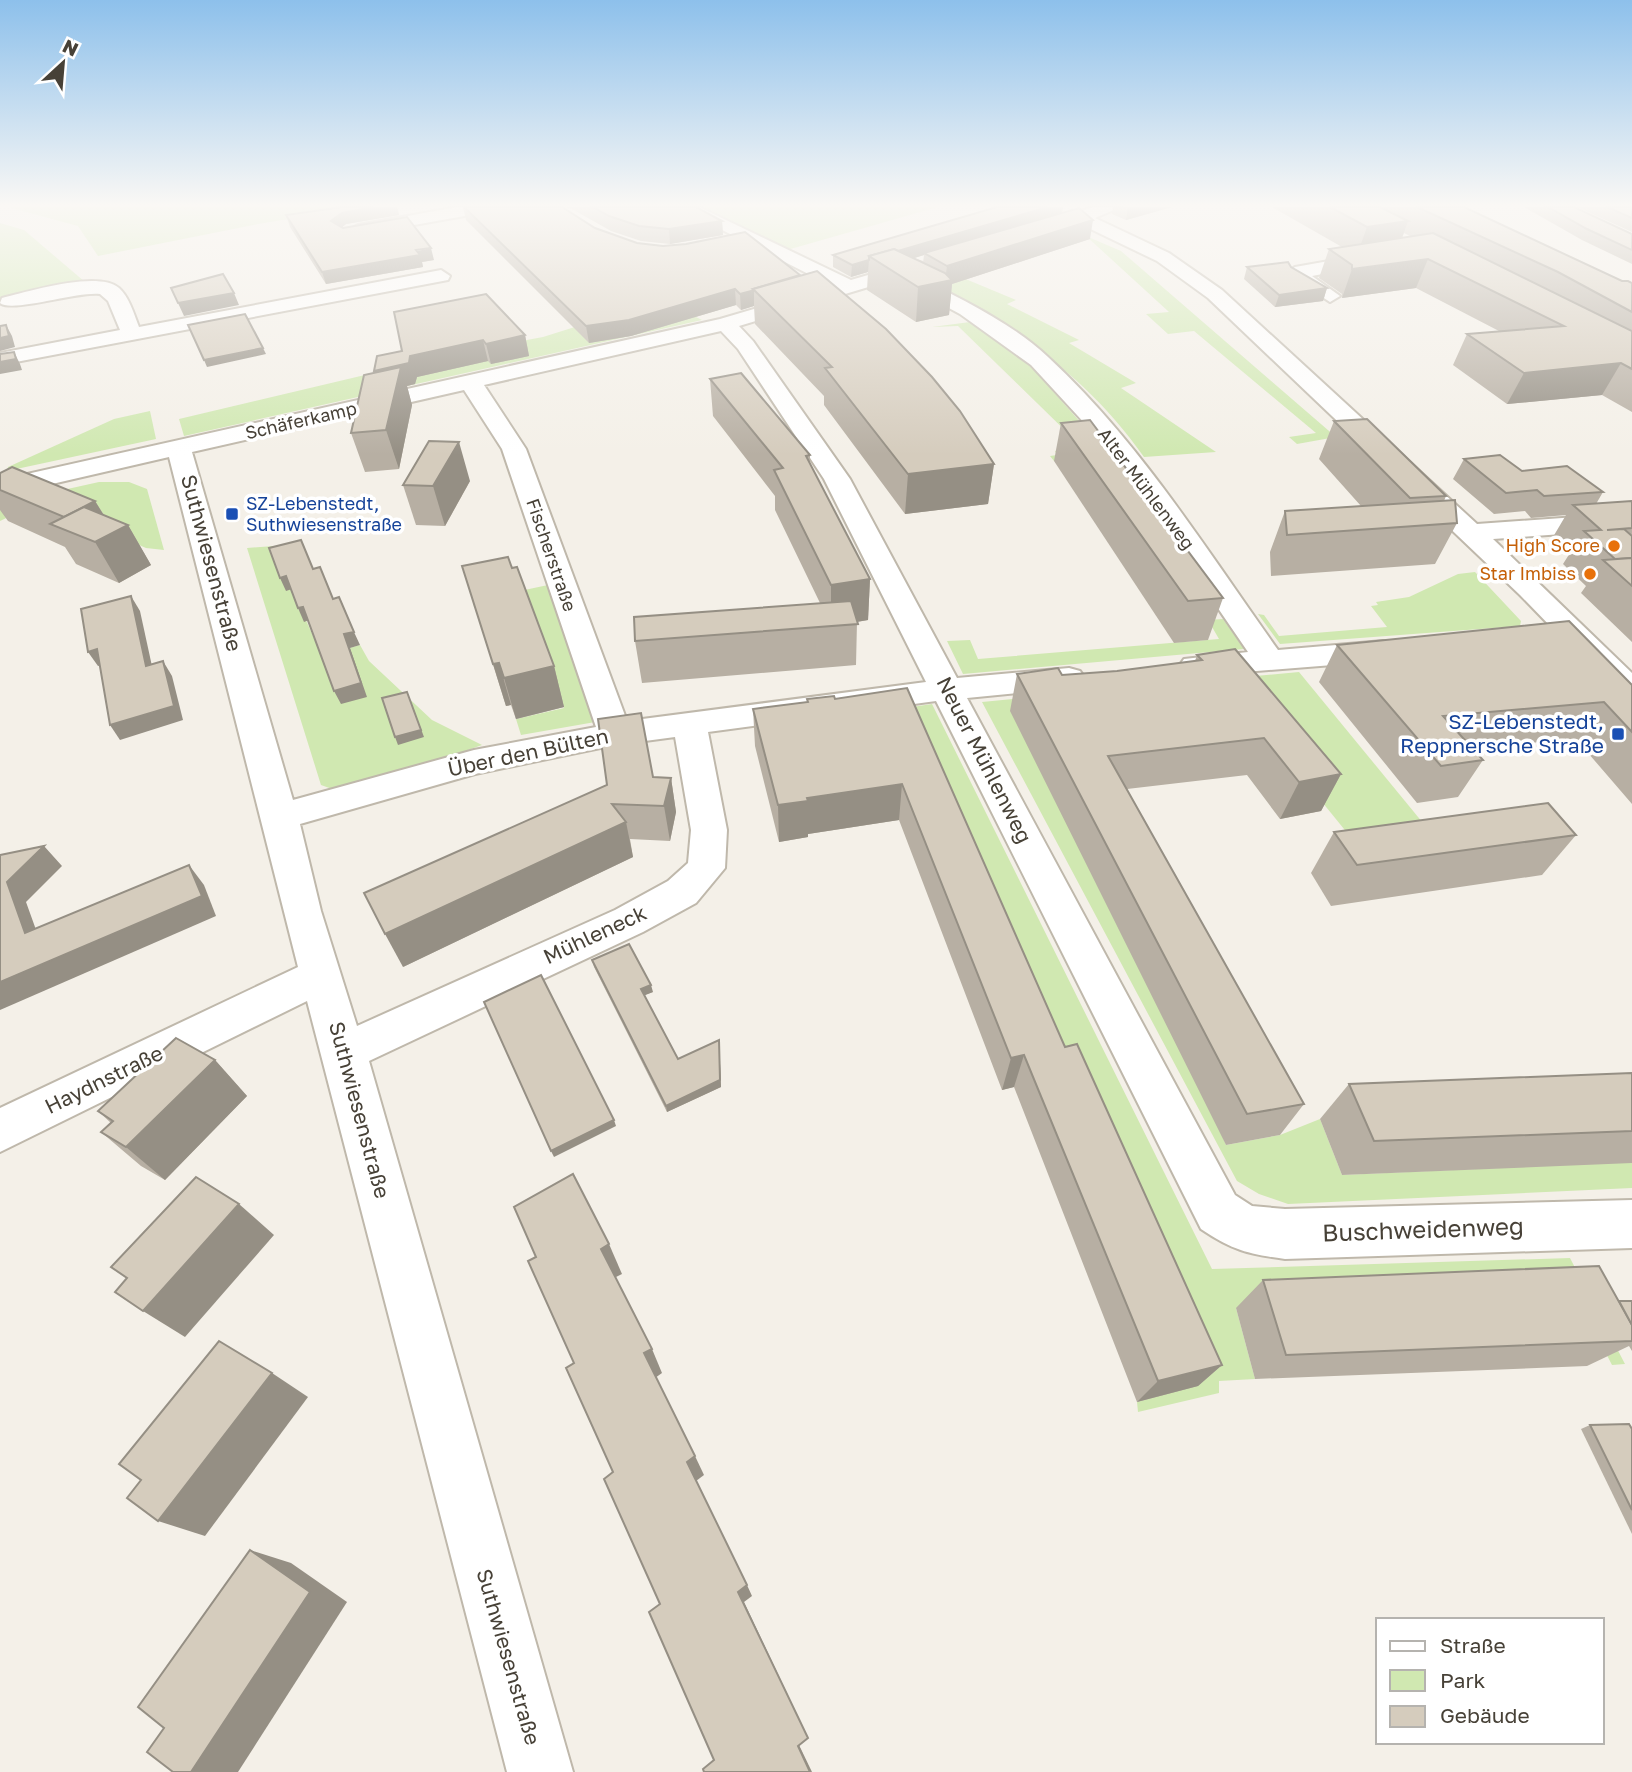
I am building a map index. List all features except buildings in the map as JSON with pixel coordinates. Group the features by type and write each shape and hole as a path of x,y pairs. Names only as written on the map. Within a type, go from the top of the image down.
{"street":[{"path":"9,302 71,290"},
{"path":"108,290 113,293 131,332"},
{"path":"0,359 326,290"},
{"name":"Schäferkamp","path":"0,488 725,324 841,290"},
{"name":"Alter Mühlenweg","path":"927,290 967,310 1039,360 1120,447 1269,660"},
{"path":"1209,290 1471,533 1632,692"},
{"path":"1320,290 1330,296"},
{"name":"Neuer Mühlenweg","path":"725,324 746,345 837,479 1218,1212"},
{"name":"Fischerstraße","path":"471,383 514,449 615,734"},
{"name":"Suthwiesenstraße","path":"179,448 280,817 301,911 344,1052 540,1772"},
{"path":"1471,533 1632,521"},
{"path":"1532,638 1575,635"},
{"path":"1170,668 1414,649"},
{"name":"Über den Bülten","path":"280,817 474,762 615,734 948,689 1103,674"},
{"name":"Mühleneck","path":"344,1052 629,921 682,892 706,868 709,830 690,724"},
{"name":"Haydnstraße","path":"0,1131 321,975"},
{"name":"Buschweidenweg","path":"1218,1212 1244,1229 1286,1234 1632,1224"}],"green space":[{"path":"0,290 47,290 0,299"},
{"path":"941,290 991,290 1016,300 1007,304 1079,340 1069,343 1136,383 1121,388 1216,452 1144,457 1097,400 1071,376 1015,334"},
{"path":"1145,290 1166,290 1336,437 1297,444 1289,437 1316,433 1194,331 1168,334 1146,314 1169,312"},
{"path":"692,315 702,320 184,436 179,419 462,352 543,337 578,326"},
{"path":"970,322 1027,362 1105,450 1197,582 1139,589 1137,586 1167,583 1082,459 1054,461 1050,456 1057,455 1055,451 1081,446 958,326 932,327"},
{"path":"150,411 156,439 7,471 8,467 114,419"},
{"path":"99,482 129,482 147,489 164,550 146,548 40,502 0,521 0,504"},
{"path":"300,544 292,589 322,656 360,645 369,661 432,720 482,745 446,758 332,789 321,785 247,548"},
{"path":"1475,572 1521,621 1520,626 1280,644 1258,614 1264,615 1279,636 1387,627 1371,606 1378,605 1376,602 1409,597 1458,574"},
{"path":"548,585 601,721 521,735 516,719 564,708 518,598 474,607 473,601"},
{"path":"1223,619 1244,649 963,674 947,641 970,640 978,659 1219,639 1208,620"},
{"path":"1299,672 1432,834 1357,845 1222,679"},
{"path":"1044,696 1226,1145 1280,1135 1320,1119 1342,1175 1632,1162 1632,1188 1288,1204 1259,1194 1237,1181 982,702"},
{"path":"932,704 1212,1269 1570,1258 1625,1364 1612,1365 1575,1293 1236,1308 1255,1379 1219,1381 1219,1393 1138,1412 1137,1402 1198,1385 859,715"}],"place":[{"name":"SZ-Lebenstedt, Suthwiesenstraße","path":"232,514"},
{"name":"High Score","path":"1614,546"},
{"name":"Star Imbiss","path":"1590,574"},
{"name":"SZ-Lebenstedt, Reppnersche Straße","path":"1618,734"}]}
